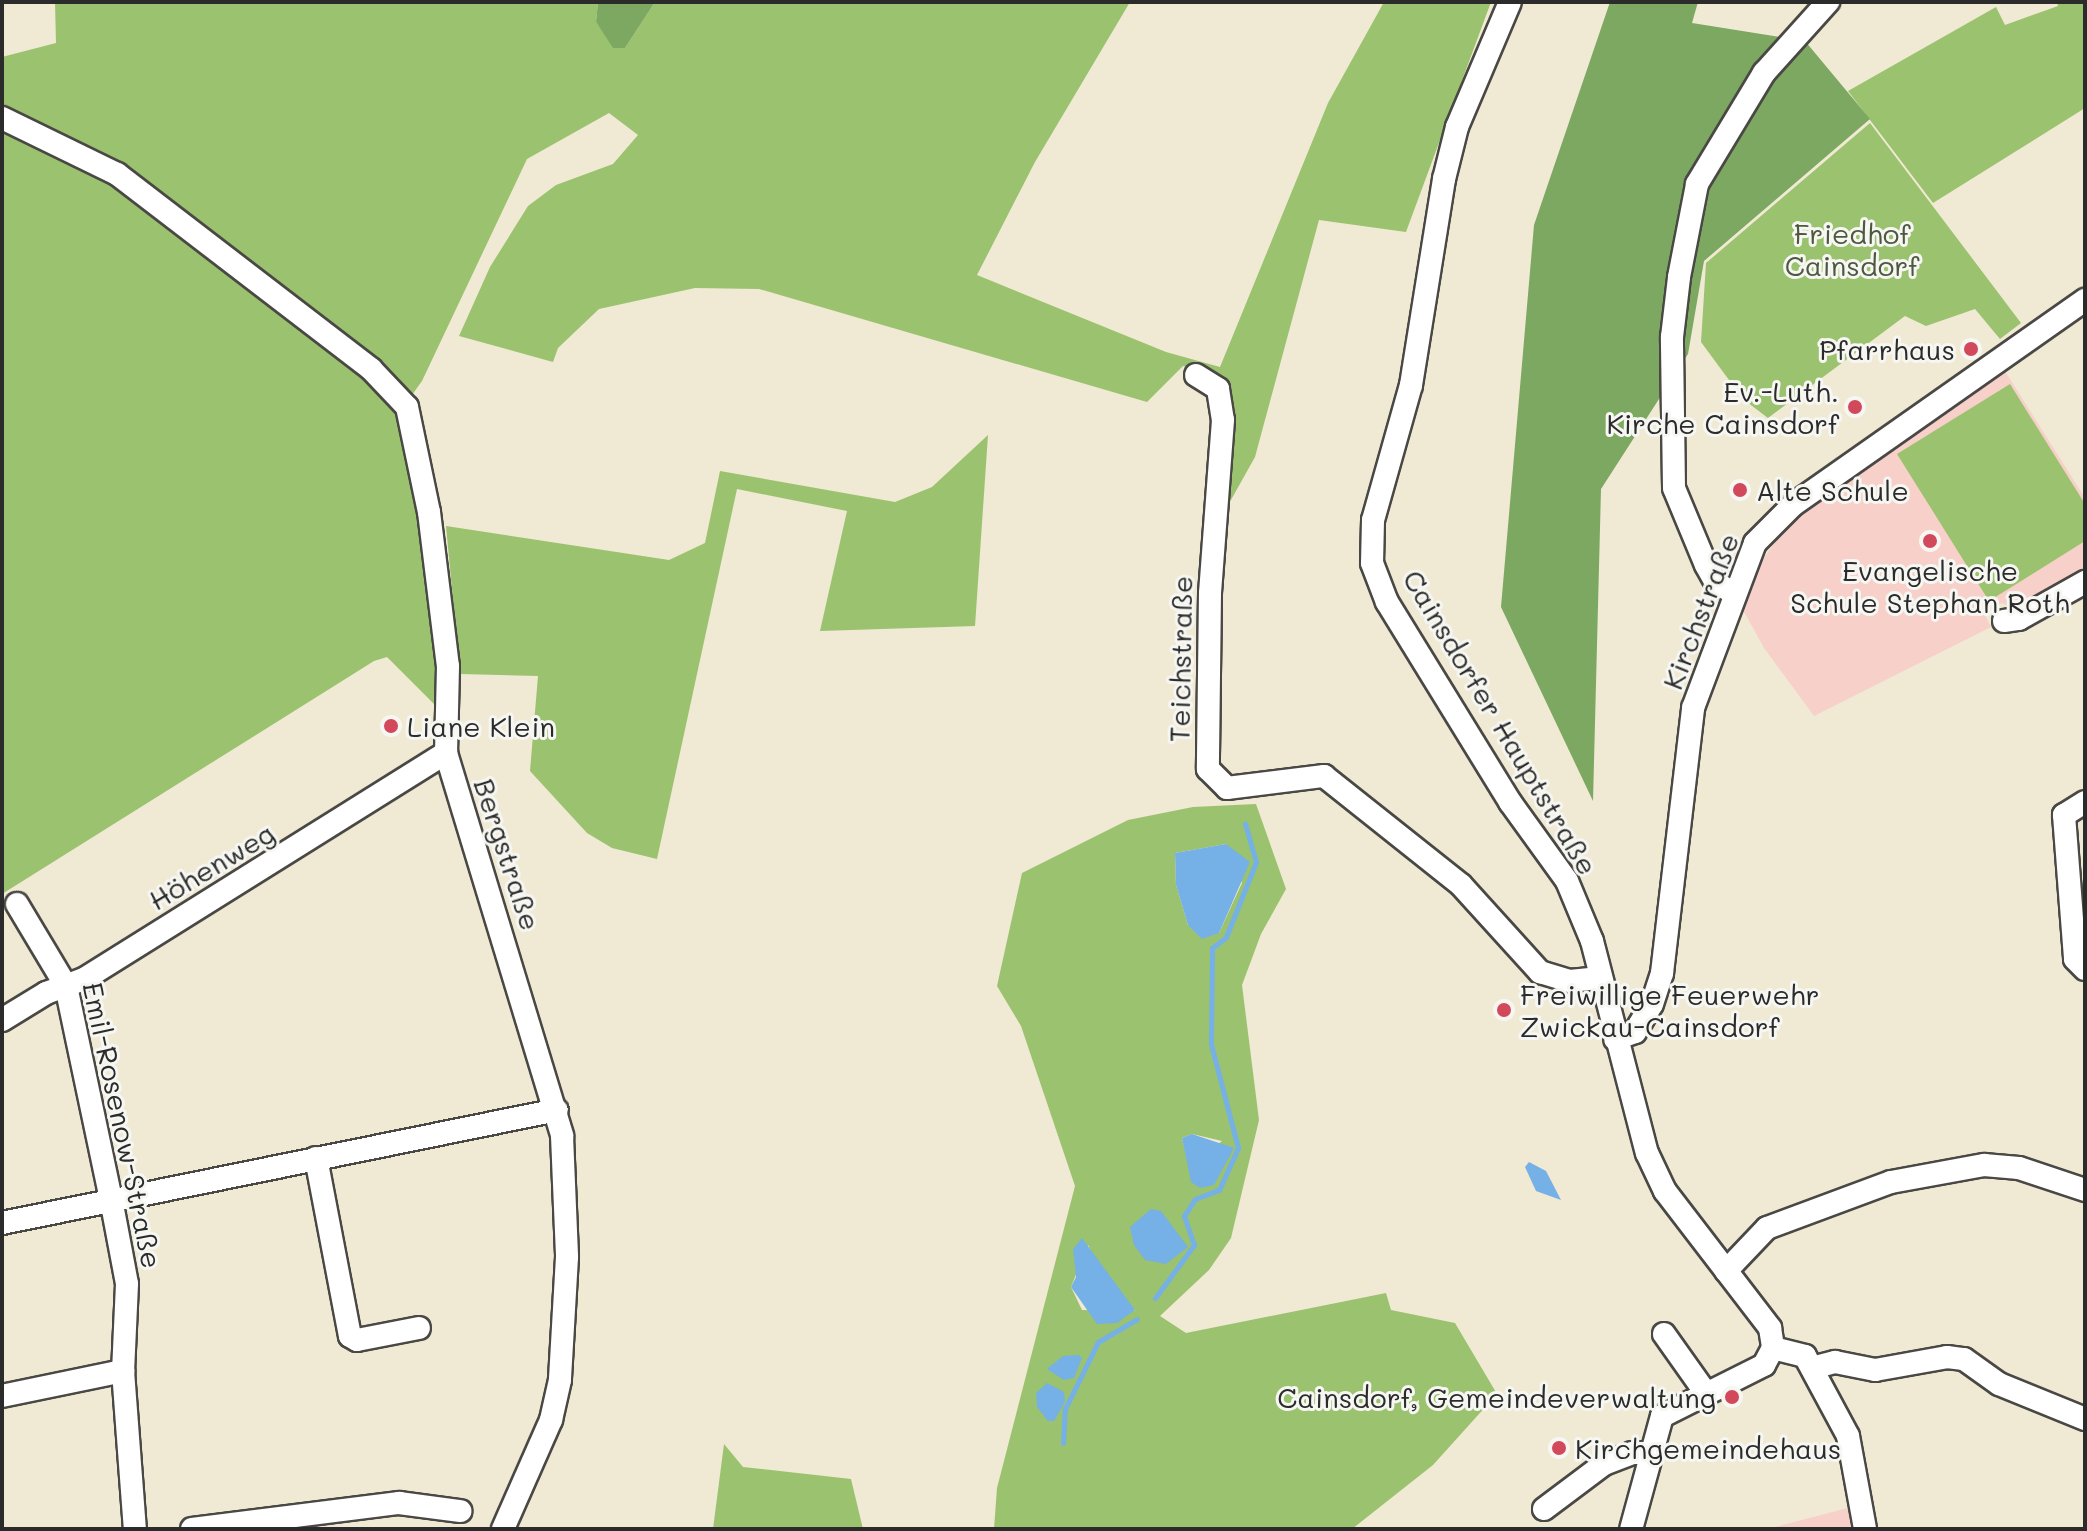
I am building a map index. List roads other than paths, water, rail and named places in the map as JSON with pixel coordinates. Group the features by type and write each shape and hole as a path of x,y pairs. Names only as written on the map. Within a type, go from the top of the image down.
{"street":[{"name":"Cainsdorfer Hauptstraße","path":"1510,2 1457,127 1444,179 1411,385 1373,520 1372,563 1396,616 1510,802 1567,881 1592,941 1647,1153 1690,1228 1770,1328 1773,1348"},
{"path":"1734,593 1716,583 1674,488 1672,337 1679,277 1697,184 1764,73 1828,2"},
{"name":"Bergstraße","path":"2,118 117,174 371,369 407,407 429,512 448,666 446,753 557,1110 567,1257 566,1339 551,1420 503,1529"},
{"name":"Kirchstraße","path":"1615,1039 1635,1032 1652,1004 1662,973 1693,708 1755,543 1793,505 2085,300"},
{"name":"Teichstraße","path":"1196,375 1218,389 1223,420 1210,593 1208,769 1227,788 1324,776 1461,885 1540,972 1570,981 1600,978"},
{"path":"2004,621 2019,619 2085,582"},
{"name":"Höhenweg","path":"2,1020 66,986 327,831 446,753"},
{"path":"2085,802 2064,815 2075,959 2085,969"},
{"name":"Emil-Rosenow-Straße","path":"17,904 66,986 111,1199 127,1284 123,1371 135,1529"},
{"path":"2,1223 557,1110"},
{"path":"316,1158 350,1336 357,1340 419,1328"},
{"path":"1726,1271 1767,1228 1828,1202 1891,1182 1984,1165 2019,1168 2085,1190"},
{"path":"1664,1334 1705,1392"},
{"path":"1631,1529 1649,1453 1662,1416 1764,1365 1773,1348 1805,1356 1848,1436 1865,1529"},
{"path":"1812,1368 1835,1362 1875,1370 1947,1357 1964,1359 1999,1384 2085,1419"},
{"path":"2,1396 123,1371"},
{"path":"1544,1509 1604,1464 1632,1453 1649,1453"},
{"path":"192,1529 399,1503 460,1511"}],"water":[{"path":"1226,844 1250,862 1219,933 1202,939 1188,925 1176,885 1175,853"},
{"path":"1192,1134 1234,1148 1214,1185 1200,1188 1191,1182 1182,1138"},
{"path":"1529,1162 1546,1171 1561,1200 1536,1191 1525,1167"},
{"path":"1151,1209 1161,1211 1188,1247 1166,1264 1145,1260 1134,1245 1130,1227"},
{"path":"1082,1238 1135,1310 1117,1323 1097,1324 1071,1287 1076,1277 1073,1249"},
{"path":"1079,1355 1082,1358 1074,1378 1064,1380 1047,1369 1063,1356"},
{"path":"1047,1383 1064,1392 1065,1402 1054,1421 1048,1421 1037,1407 1036,1393"}],"waterway":[{"path":"1155,1298 1194,1245 1184,1216 1195,1199 1219,1190 1238,1148 1211,1044 1212,948 1226,937 1256,862 1245,824"},
{"path":"1063,1443 1065,1409 1098,1342 1137,1319"}],"place":[{"name":"Pfarrhaus","path":"1971,349"},
{"name":"Ev.-Luth. Kirche Cainsdorf","path":"1855,407"},
{"name":"Alte Schule","path":"1740,490"},
{"name":"Evangelische Schule Stephan Roth","path":"1930,541"},
{"name":"Liane Klein","path":"391,726"},
{"name":"Freiwillige Feuerwehr Zwickau-Cainsdorf","path":"1504,1010"},
{"name":"Cainsdorf, Gemeindeverwaltung","path":"1732,1397"},
{"name":"Kirchgemeindehaus","path":"1559,1448"}],"park label":[{"name":"Friedhof Cainsdorf","path":"1852,249"}]}
